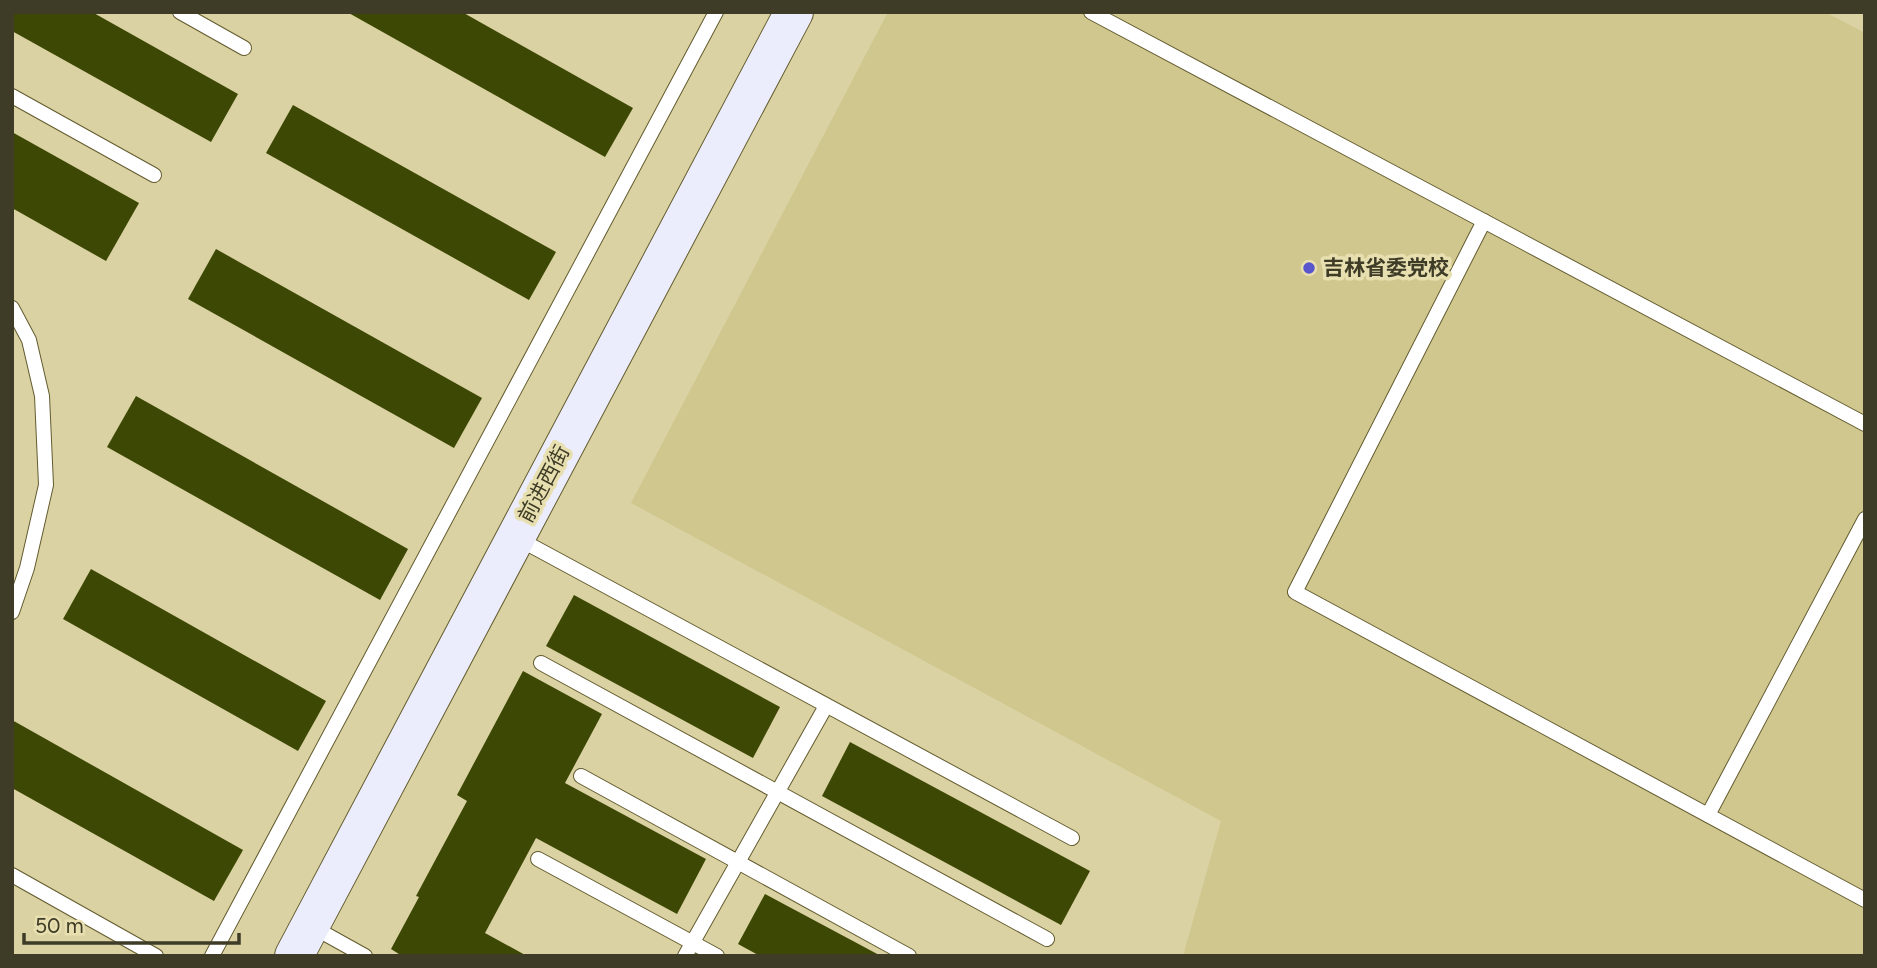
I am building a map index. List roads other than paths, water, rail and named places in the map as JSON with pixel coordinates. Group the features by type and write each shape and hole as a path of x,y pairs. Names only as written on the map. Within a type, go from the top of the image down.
{"street":[{"name":"前进西街","path":"302,941 794,12"}],"lane":[{"path":"180,12 244,48"},
{"path":"212,956 716,12"},
{"path":"1091,12 1865,424"},
{"path":"12,96 154,175"},
{"path":"1484,220 1294,592 1865,900"},
{"path":"12,308 29,340 42,396 46,485 27,568 12,612"},
{"path":"1708,815 1865,519"},
{"path":"516,538 1072,838"},
{"path":"541,663 1047,939"},
{"path":"688,949 826,706"},
{"path":"581,776 909,956"},
{"path":"538,859 688,949 717,956"},
{"path":"12,875 156,956"},
{"path":"302,941 365,956"}],"place":[{"name":"吉林省委党校","path":"1309,268"}]}
